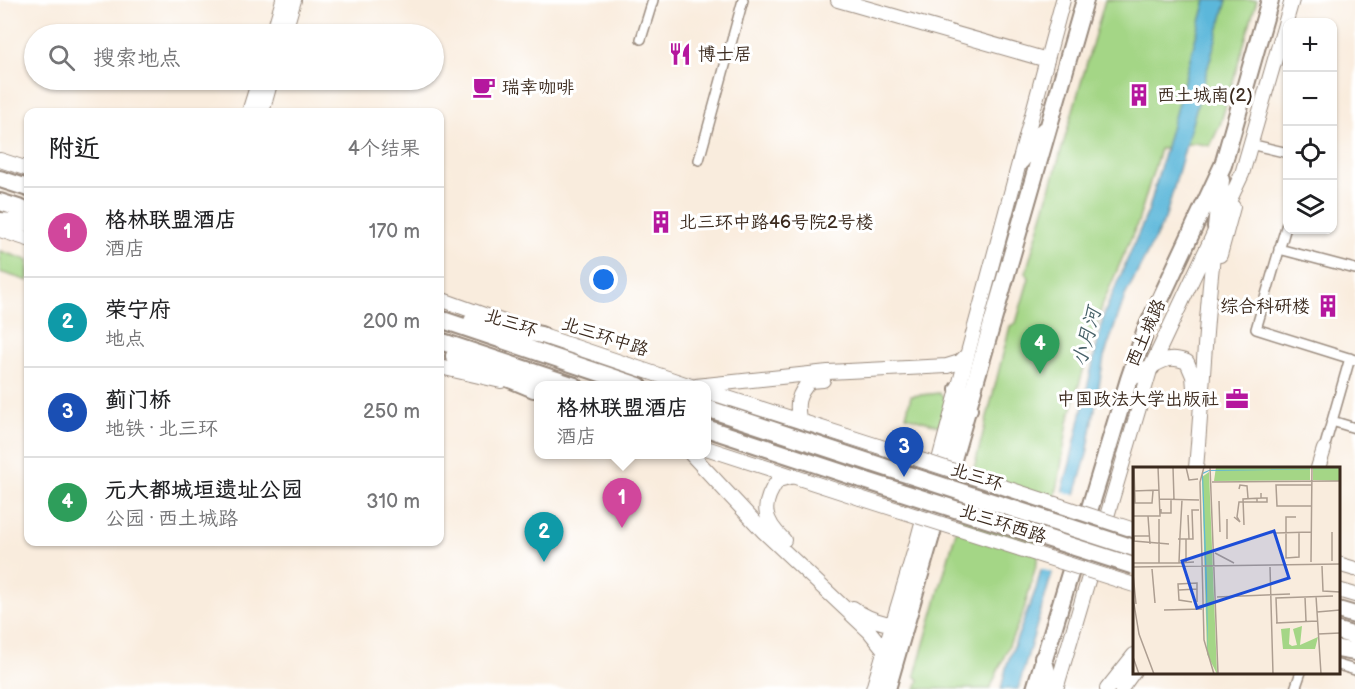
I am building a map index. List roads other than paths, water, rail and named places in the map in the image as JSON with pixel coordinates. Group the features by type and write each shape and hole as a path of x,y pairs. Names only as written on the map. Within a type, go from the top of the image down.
{"highway":[{"path":"889,683 1085,0"},
{"path":"1216,227 1223,165 1270,0"},
{"path":"1021,161 1049,123"},
{"name":"西土城路","path":"1035,689 1145,332 1223,165"},
{"path":"0,179 24,187"},
{"path":"0,202 24,210"},
{"path":"0,221 24,223"},
{"path":"444,315 541,335"},
{"name":"北三环","path":"444,321 624,381"},
{"path":"444,342 560,381"},
{"path":"444,353 534,388"},
{"path":"1129,379 1151,367"},
{"path":"958,389 969,409"},
{"name":"北三环","path":"711,410 1133,548"},
{"name":"北三环","path":"711,430 1133,567"},
{"path":"894,621 916,592"},
{"path":"1340,611 1355,615"},
{"path":"1340,632 1355,636"},
{"path":"1340,650 1355,654"},
{"path":"886,652 889,683"},
{"path":"1043,658 1054,689"}],"street":[{"path":"276,24 283,0"},
{"path":"287,24 294,0"},
{"path":"641,39 653,0"},
{"path":"699,160 743,0"},
{"path":"838,0 1047,60"},
{"path":"873,689 886,652 1063,0"},
{"name":"西土城路","path":"1054,689 1151,367 1242,174 1292,0"},
{"path":"250,108 256,90"},
{"path":"263,108 268,90"},
{"path":"1250,144 1283,152"},
{"path":"0,160 24,168"},
{"path":"1206,307 1242,174"},
{"path":"1196,467 1204,391 1206,307 1216,227"},
{"path":"0,230 24,238"},
{"path":"1283,234 1256,329 1352,359 1318,467"},
{"path":"1279,249 1355,269"},
{"name":"北三环中路","path":"444,299 676,381"},
{"path":"711,384 828,372 947,366 960,362 966,356"},
{"path":"1151,367 1166,359 1177,358 1187,362 1193,376 1195,388 1190,467"},
{"path":"444,369 534,389"},
{"path":"800,421 796,409 798,397 810,381 927,373 950,376 958,389"},
{"path":"711,392 800,421"},
{"name":"北三环西路","path":"800,421 1133,530"},
{"path":"1332,421 1355,428"},
{"path":"711,450 794,476"},
{"path":"696,459 764,532 870,632 886,652"},
{"path":"794,476 778,480 767,496 766,512 774,531 860,614 885,624 894,621"},
{"name":"北三环西路","path":"794,476 1133,585"},
{"path":"1340,565 1355,569"},
{"path":"1340,591 1355,595"},
{"path":"1107,689 1133,656"},
{"path":"1340,666 1355,670"},
{"path":"1121,689 1133,672"},
{"path":"1295,689 1300,674"}],"water":[{"path":"1206,0 1227,0 1165,219 1125,296 1104,357 1087,454 1018,689 1001,689 1007,664 1036,589 1070,463 1104,314 1149,209"}],"place":[{"name":"博士居","path":"680,54"},
{"name":"瑞幸咖啡","path":"484,87"},
{"name":"西土城南(2)","path":"1139,95"},
{"name":"北三环中路46号院2号楼","path":"661,222"},
{"name":"综合科研楼","path":"1328,306"},
{"name":"元大都城垣遗址公园","path":"1040,374"},
{"name":"中国政法大学出版社","path":"1237,399"},
{"name":"蓟门桥","path":"904,477"},
{"name":"格林联盟酒店","path":"622,528"},
{"name":"荣宁府","path":"544,562"}],"water label":[{"name":"小月河","path":"1087,337"}]}
